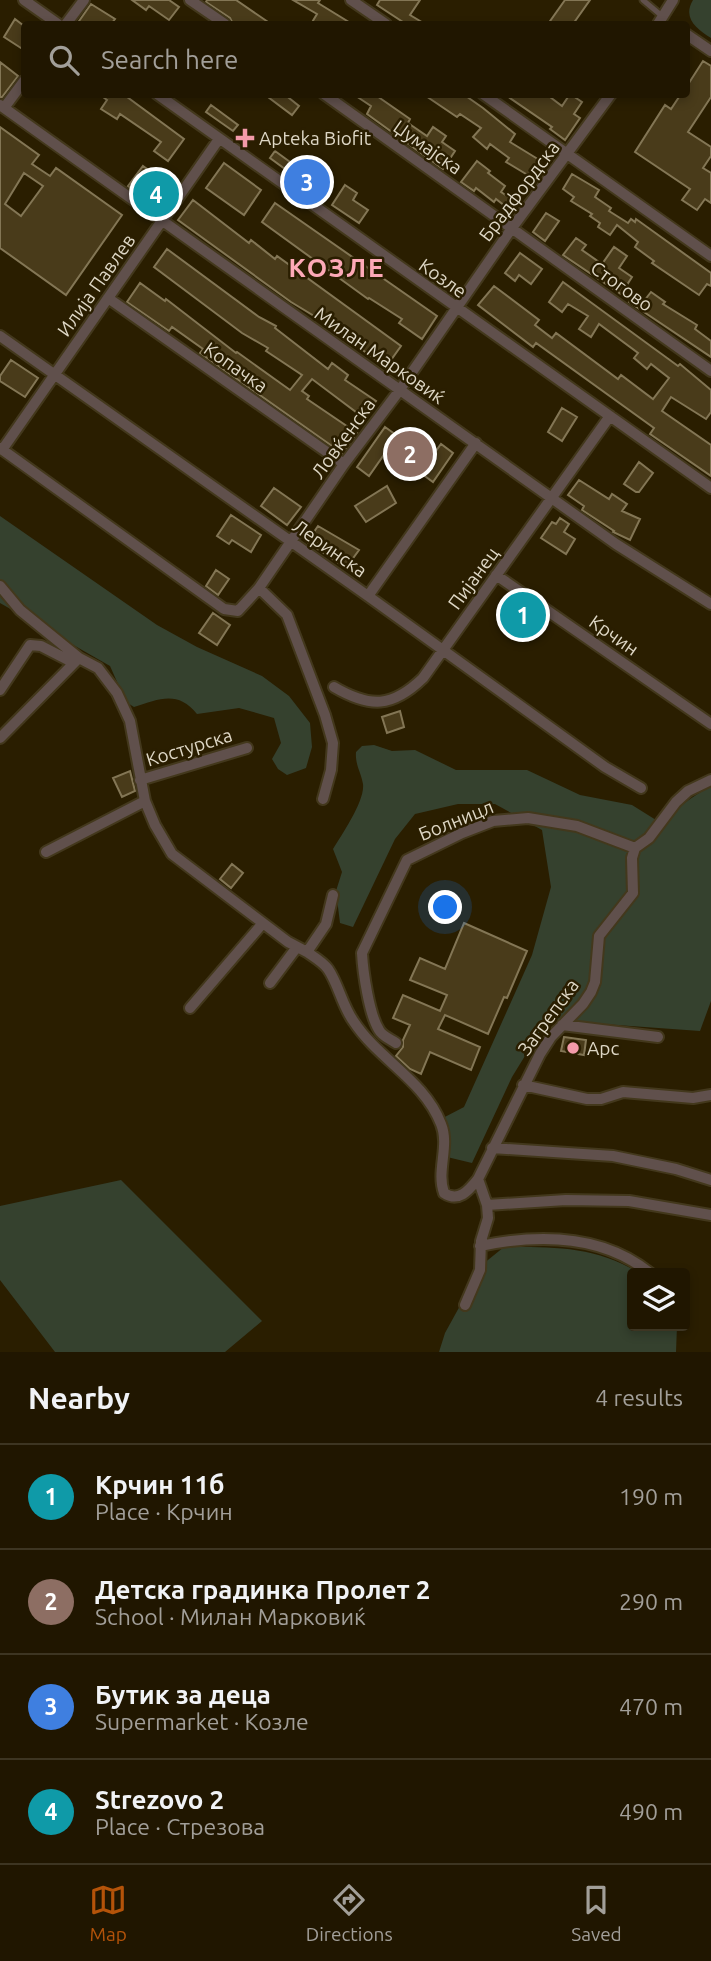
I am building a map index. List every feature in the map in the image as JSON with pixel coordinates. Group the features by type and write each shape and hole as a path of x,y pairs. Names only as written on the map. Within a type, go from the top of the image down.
{"street":[{"path":"24,0 54,21"},
{"path":"68,21 84,0"},
{"path":"190,0 221,21"},
{"path":"352,0 382,21"},
{"path":"660,21 673,0"},
{"path":"690,36 711,51"},
{"path":"2,106 21,84"},
{"name":"Козле","path":"163,98 711,488"},
{"name":"Џумајска","path":"330,98 513,228"},
{"path":"489,98 711,256"},
{"name":"Брадфордска","path":"456,309 608,98"},
{"name":"Милан Марковиќ","path":"2,106 638,559 711,604"},
{"name":"Илија Павлев","path":"1,449 219,139"},
{"name":"Стогово","path":"513,228 711,371"},
{"name":"Копачка","path":"108,298 344,464"},
{"name":"Ловќенска","path":"1,449 224,609 239,611 259,588 456,309"},
{"name":"Леринска","path":"0,336 605,767 641,788"},
{"name":"Пијанец","path":"334,687 359,701 382,701 401,696 423,678 610,416"},
{"path":"368,596 475,443"},
{"name":"Крчин","path":"496,575 711,724"},
{"path":"0,586 20,610 77,660"},
{"path":"259,588 287,615 325,715 333,743 331,769 323,799"},
{"path":"0,690 30,645 41,646 98,668 124,704 130,721 145,801 155,825 172,853 262,923 329,969 353,1021 367,1039 410,1079 436,1113 444,1136 444,1193 456,1197 466,1194 478,1179"},
{"path":"0,738 77,660"},
{"name":"Костурска","path":"140,780 247,748"},
{"path":"635,848 649,838 682,796 711,780"},
{"path":"46,852 145,801"},
{"name":"Болницл","path":"396,1043 380,1033 374,1020 362,970 362,953 407,860 462,832 511,818 568,824 635,848"},
{"name":"Загрепска","path":"478,1179 523,1085 545,1046 591,992 595,982 599,936 630,898 634,886 632,867 635,848"},
{"path":"270,984 326,924 333,895"},
{"path":"190,1008 262,923"},
{"path":"562,1024 658,1037"},
{"path":"523,1085 587,1099 601,1099 624,1092 693,1098 711,1095"},
{"path":"492,1148 613,1156 676,1169 711,1180"},
{"path":"465,1305 480,1270 480,1246 488,1218 478,1179"},
{"path":"487,1206 566,1200 629,1201 711,1215"},
{"path":"480,1246 528,1239 582,1241 615,1251 642,1268"}],"lane":[{"path":"643,0 660,21"}],"green space":[{"path":"693,0 711,0 711,38 696,27 690,18"},
{"path":"0,516 157,625 197,647 262,676 289,696 310,723 312,747 306,768 287,775 278,769 272,759 281,743 274,718 239,708 197,714 183,702 168,698 134,707 126,702 110,666 0,603"},
{"path":"374,745 392,751 415,750 456,770 527,770 580,795 632,805 656,820 711,786 711,1001 700,1031 547,1020 512,1077 472,1163 447,1157 439,1120 464,1107 532,955 551,887 542,830 495,804 458,804 415,814 395,839 353,927 340,923 336,891 342,872 333,849 352,817 363,791 356,752 362,746"},
{"path":"121,1180 262,1321 225,1352 55,1352 0,1280 0,1206"},
{"path":"504,1247 574,1250 623,1264 630,1268 627,1268 627,1331 677,1331 676,1352 439,1352 445,1333 483,1264"}],"building":[{"path":"132,0 169,0 179,7 169,20 149,6 146,10"},
{"path":"236,0 267,21 232,21 206,2"},
{"path":"293,0 320,0 318,3 347,21 313,21 317,14"},
{"path":"380,0 420,0 410,15 420,21 401,21 377,5"},
{"path":"565,0 590,0 575,21 550,21"},
{"path":"91,4 115,19 113,21 79,21"},
{"path":"15,19 21,24 21,48 4,37"},
{"path":"703,61 711,66 711,97 688,132 711,147 711,156 703,168 711,173 711,203 705,199 697,210 682,200 690,189 635,152 665,105 671,109 678,98 690,98 690,81"},
{"path":"0,62 18,76 2,97 0,97"},
{"path":"104,98 128,98 184,139 168,161 154,151 161,142 120,114 117,119 101,109 107,100"},
{"path":"269,98 289,98 299,106 292,115"},
{"path":"359,98 380,98 410,119 408,123 427,136 433,127 446,136 442,142 455,151 443,169 367,114 371,106"},
{"path":"429,98 469,98 483,108 515,134 510,142 541,161 531,177 506,162 509,158 490,144 487,149 473,137 481,128 460,114 457,117"},
{"path":"510,98 551,98 562,106 567,98 576,98 582,102 574,114 580,118 565,140 550,129 552,127"},
{"path":"211,105 238,125 233,131 206,112"},
{"path":"0,127 39,155 32,164 50,176 56,168 122,215 66,295 0,248","holes":["24,173 43,186 21,216 5,204"]},
{"path":"275,151 301,170 296,177 270,158"},
{"path":"477,161 505,186 501,192 510,198 505,206 461,182"},
{"path":"224,163 261,190 244,215 206,188"},
{"path":"143,166 175,189 160,210 128,186"},
{"path":"572,174 599,190 595,197 611,208 609,211 628,223 631,219 635,222 636,219 711,273 711,286 707,284 699,295 652,263 654,261 635,247 638,242 617,225 610,235 598,227 600,223 590,216 592,214 571,201 574,197 563,189"},
{"path":"345,185 357,193 353,200 368,210 359,223 332,205"},
{"path":"193,200 249,243 251,240 275,259 277,256 401,346 386,367 346,338 347,336 291,302 178,220"},
{"path":"275,203 437,316 422,339 399,323 402,319 368,299 262,222"},
{"path":"546,213 559,221 545,241 533,232"},
{"path":"576,238 586,245 582,250 602,264 614,247 627,256 619,268 632,277 621,294 563,255"},
{"path":"167,249 259,317 276,326 275,328 328,369 332,363 348,375 345,380 376,401 364,418 312,379 302,391 309,396 307,399 357,433 342,453 200,353 203,349 172,327 169,331 127,302 140,283 290,390 302,375 154,267"},
{"path":"520,253 542,269 531,284 519,275 515,281 505,273"},
{"path":"563,282 678,366 680,364 711,390 711,412 706,419 671,397 662,411 711,445 711,476 650,434 654,428 536,343 533,347 478,305 494,286 539,320 535,325 552,338 556,333 618,379 621,375 653,399 669,378 651,364 647,369 634,358 638,353 599,324 591,337 579,329 588,316 568,304 562,312 549,302"},
{"path":"651,292 665,302 663,304 697,325 695,329 711,341 711,357 629,302 634,294 644,301"},
{"path":"11,360 38,378 25,397 0,381 0,376"},
{"path":"562,408 577,417 562,441 548,432"},
{"path":"385,427 430,459 441,444 453,453 433,482 388,449 369,476 357,467"},
{"path":"639,462 653,473 639,492 636,492 624,484"},
{"path":"579,480 609,499 612,494 627,504 622,511 640,519 630,540 613,532 582,510 584,506 568,495"},
{"path":"387,486 396,503 366,522 355,506"},
{"path":"274,488 301,507 287,525 261,506"},
{"path":"231,515 261,535 251,552 232,540 229,544 217,536"},
{"path":"560,518 569,524 564,532 575,539 566,554 541,538 552,522 556,524"},
{"path":"318,526 359,550 346,568 307,542"},
{"path":"216,570 229,579 218,595 206,586"},
{"path":"213,613 230,625 217,645 199,633"},
{"path":"400,711 404,727 387,733 382,717"},
{"path":"130,771 135,791 122,797 113,778"},
{"path":"232,864 243,873 231,888 220,879"},
{"path":"464,923 527,951 488,1034 445,1015 438,1029 480,1047 471,1070 430,1052 421,1074 410,1069 396,1056 403,1047 403,1040 410,1025 393,1018 403,995 440,1011 447,995 410,980 420,958 445,969"},
{"path":"564,1037 586,1040 584,1055 561,1051"}],"place":[{"name":"Apteka Biofit","path":"245,138"},
{"name":"Бутик за деца","path":"307,182"},
{"name":"Strezovo 2","path":"156,194"},
{"name":"Детска градинка Пролет 2","path":"410,454"},
{"name":"Крчин 11б","path":"523,615"},
{"name":"Арс","path":"573,1048"}],"district":[{"name":"КОЗЛЕ","path":"337,267"}]}
